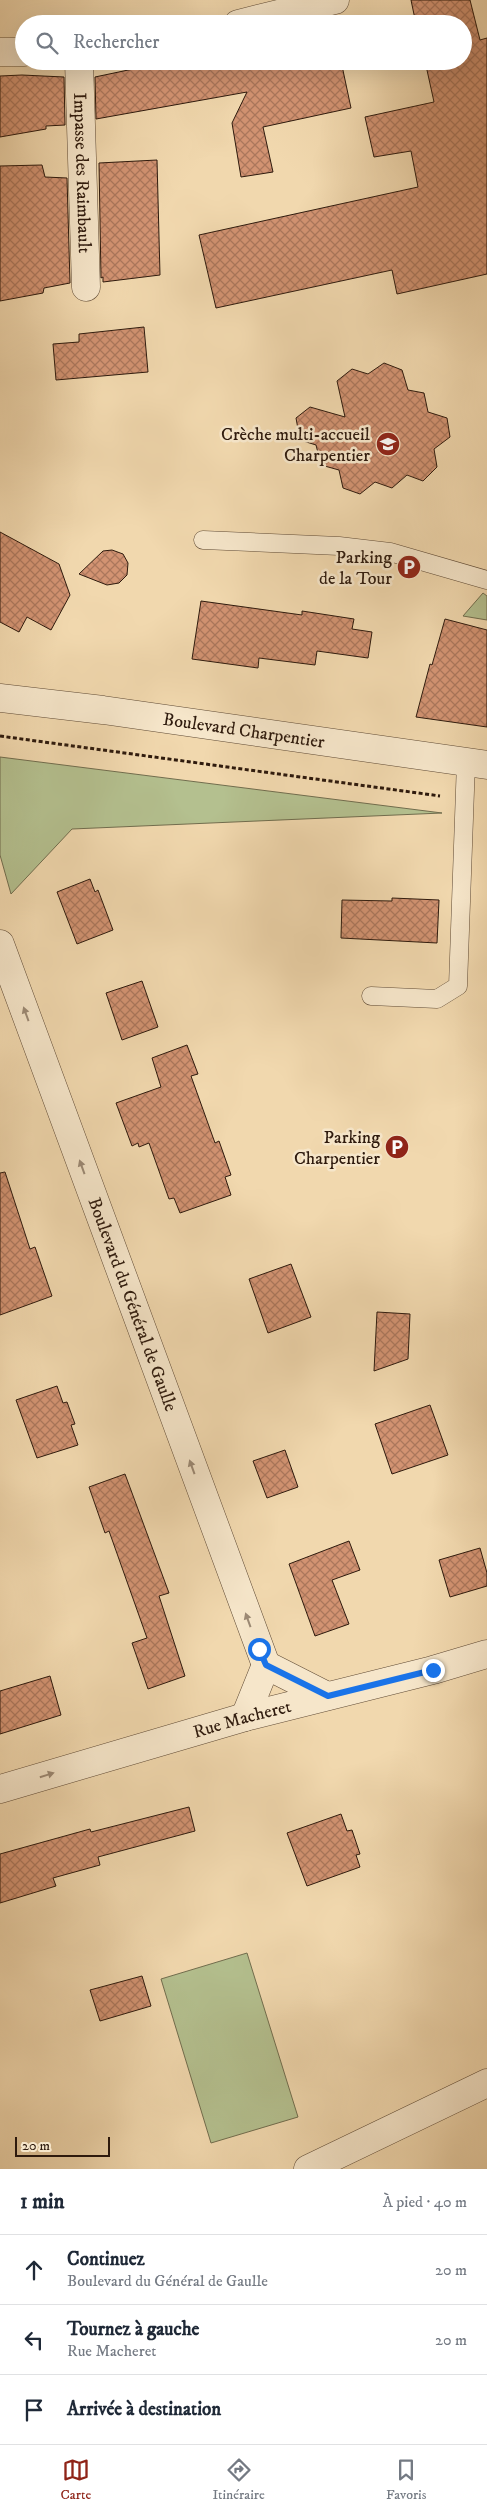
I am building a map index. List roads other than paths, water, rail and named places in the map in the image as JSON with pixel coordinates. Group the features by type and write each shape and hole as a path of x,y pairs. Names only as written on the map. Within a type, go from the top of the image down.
{"street":[{"path":"274,15 335,0"},
{"path":"0,52 15,52"},
{"name":"Impasse des Raimbault","path":"79,70 86,287"},
{"name":"Boulevard Charpentier","path":"0,698 103,710 476,763"},
{"name":"Boulevard du Général de Gaulle","path":"0,944 266,1665"},
{"name":"Rue Macheret","path":"0,1789 245,1717 433,1670 487,1654"},
{"path":"245,1717 266,1665 328,1696"},
{"path":"308,2169 487,2083"}],"lane":[{"path":"203,540 339,546 390,552 487,580"},
{"path":"371,996 437,999 458,986 465,799 476,763"}],"place":[{"name":"Crèche multi-accueil Charpentier","path":"388,444"},
{"name":"Parking de la Tour","path":"409,567"},
{"name":"Parking Charpentier","path":"397,1147"}]}
